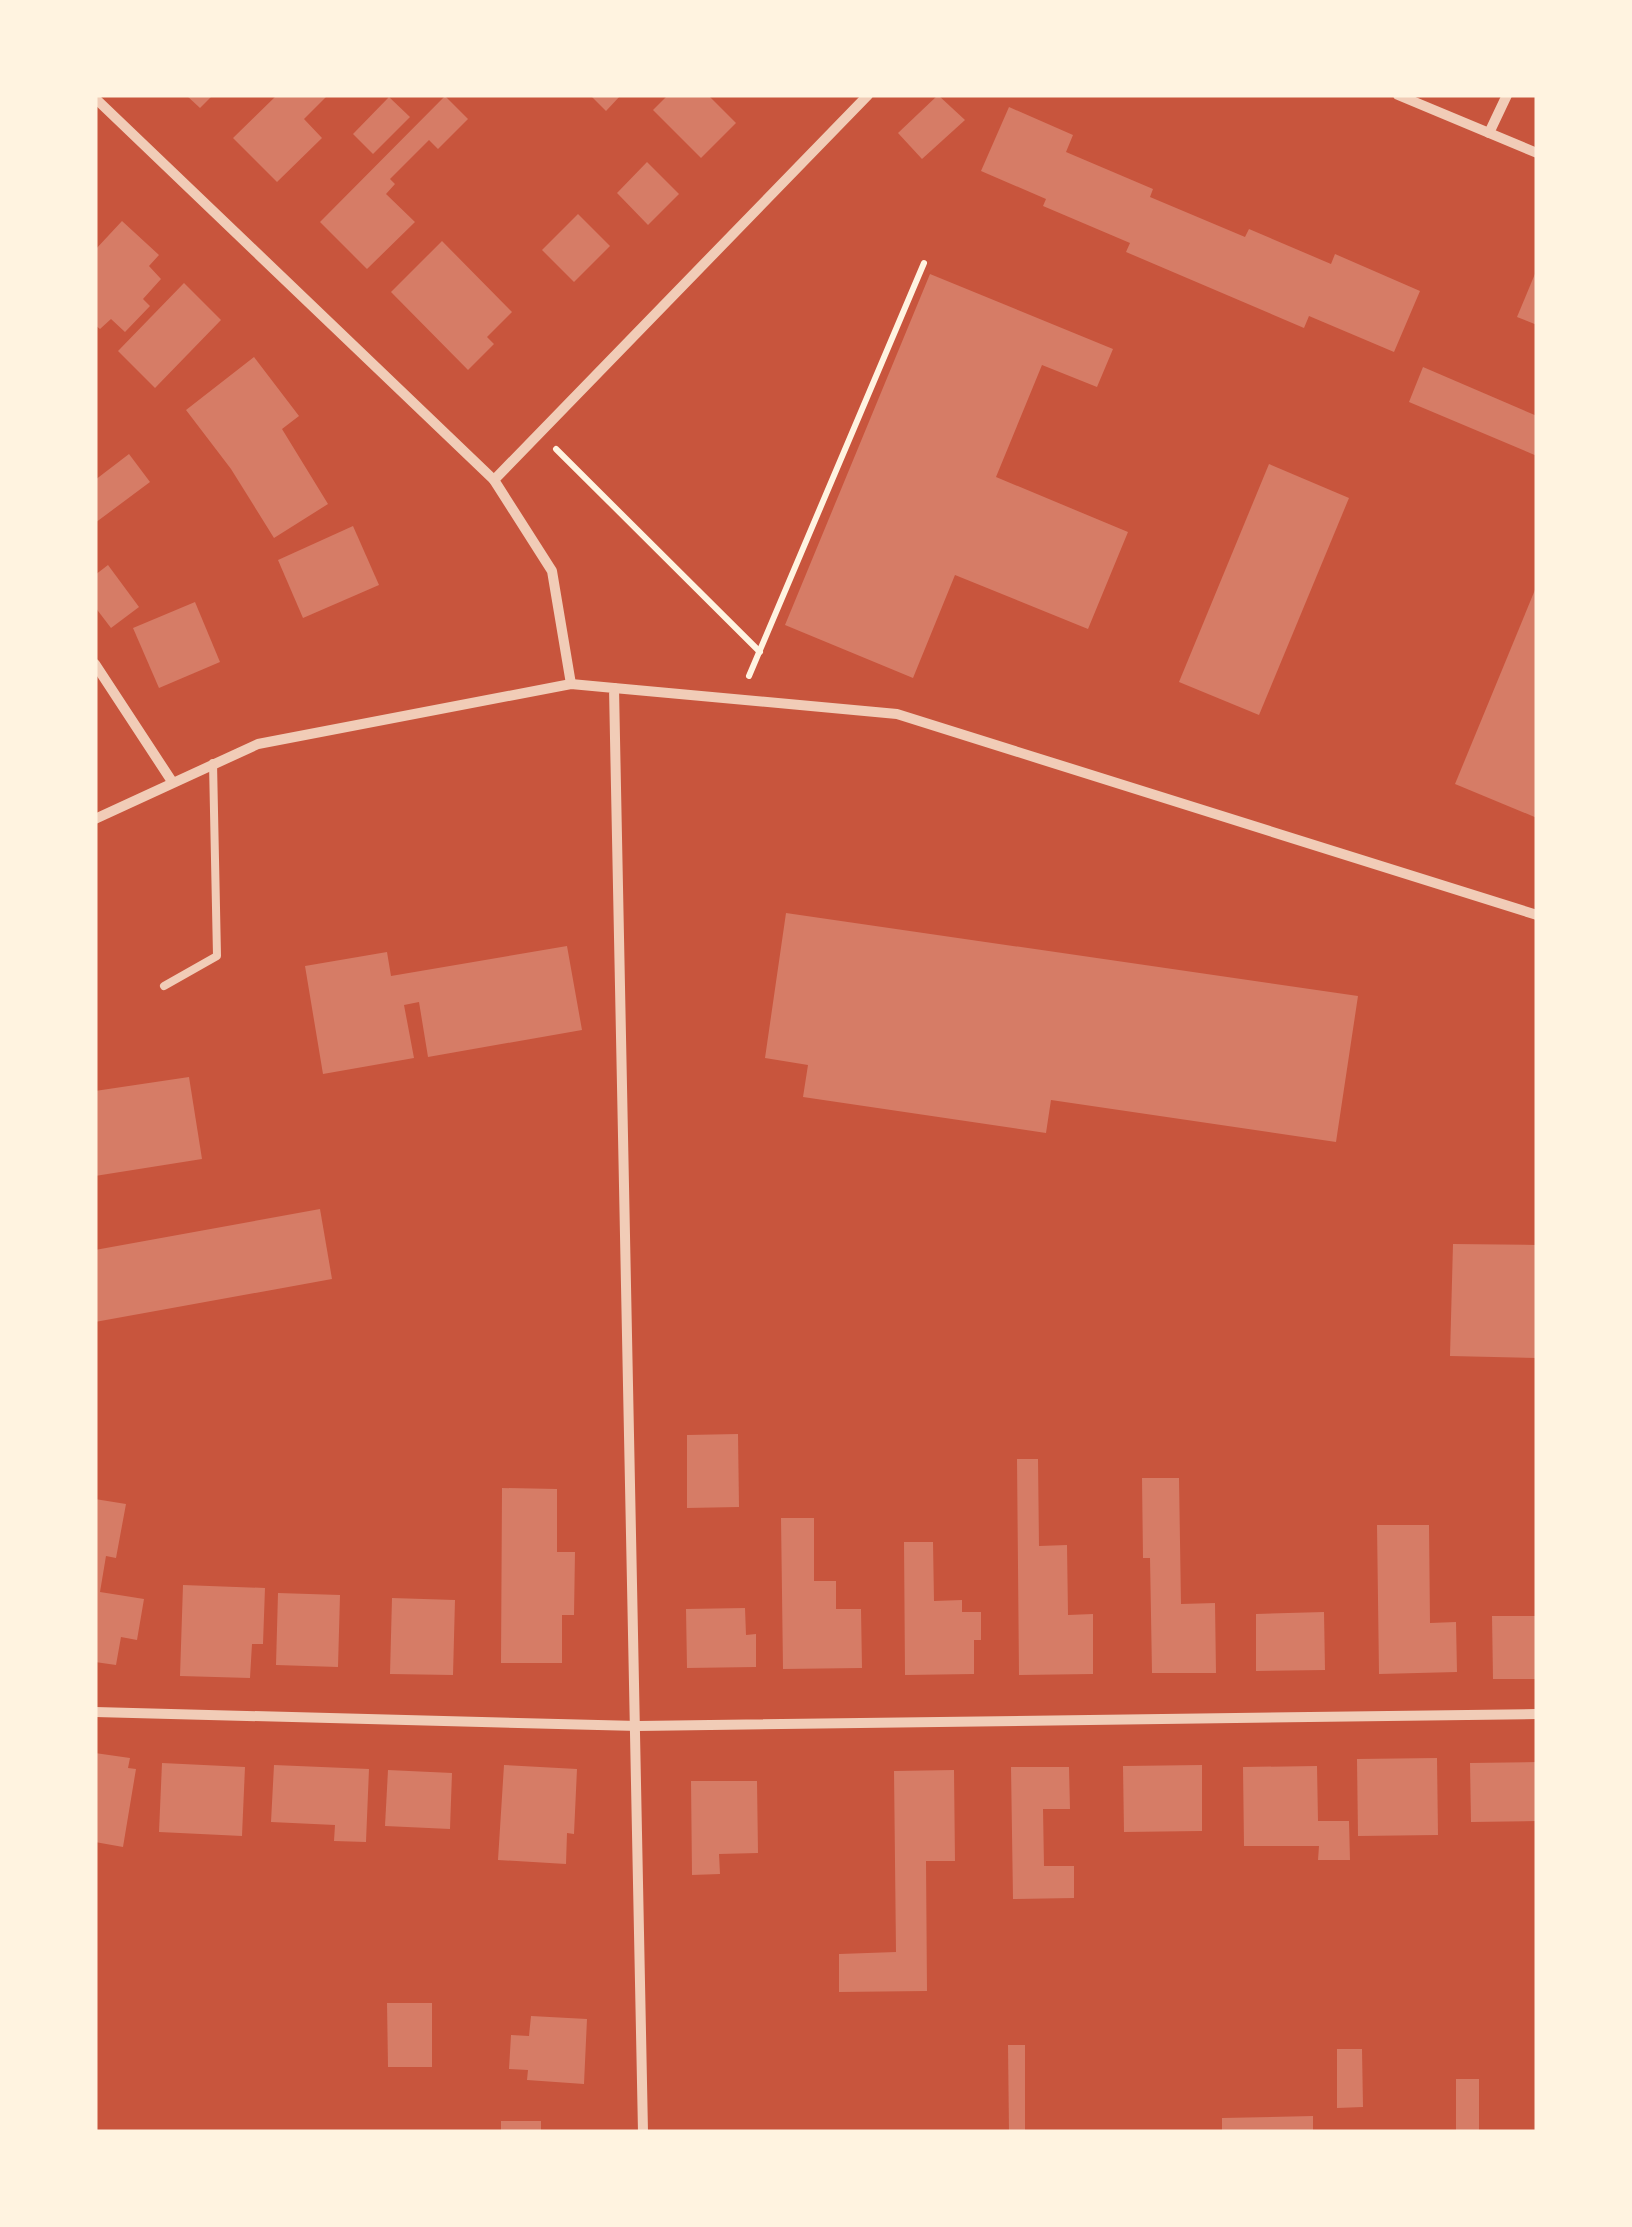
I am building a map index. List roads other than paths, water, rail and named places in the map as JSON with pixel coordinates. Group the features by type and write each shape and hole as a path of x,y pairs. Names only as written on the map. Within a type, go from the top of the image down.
{"street":[{"path":"494,480 868,95"},
{"path":"1398,95 1537,153"},
{"path":"1490,133 1508,95"},
{"path":"95,98 494,480 552,571 571,684"},
{"path":"95,664 171,780"},
{"path":"95,819 171,780 258,744 571,684 897,714 1537,915"},
{"path":"614,688 638,1726 643,2132"},
{"path":"95,1712 638,1726 1537,1714"}],"lane":[{"path":"164,986 216,956 213,763"}]}
